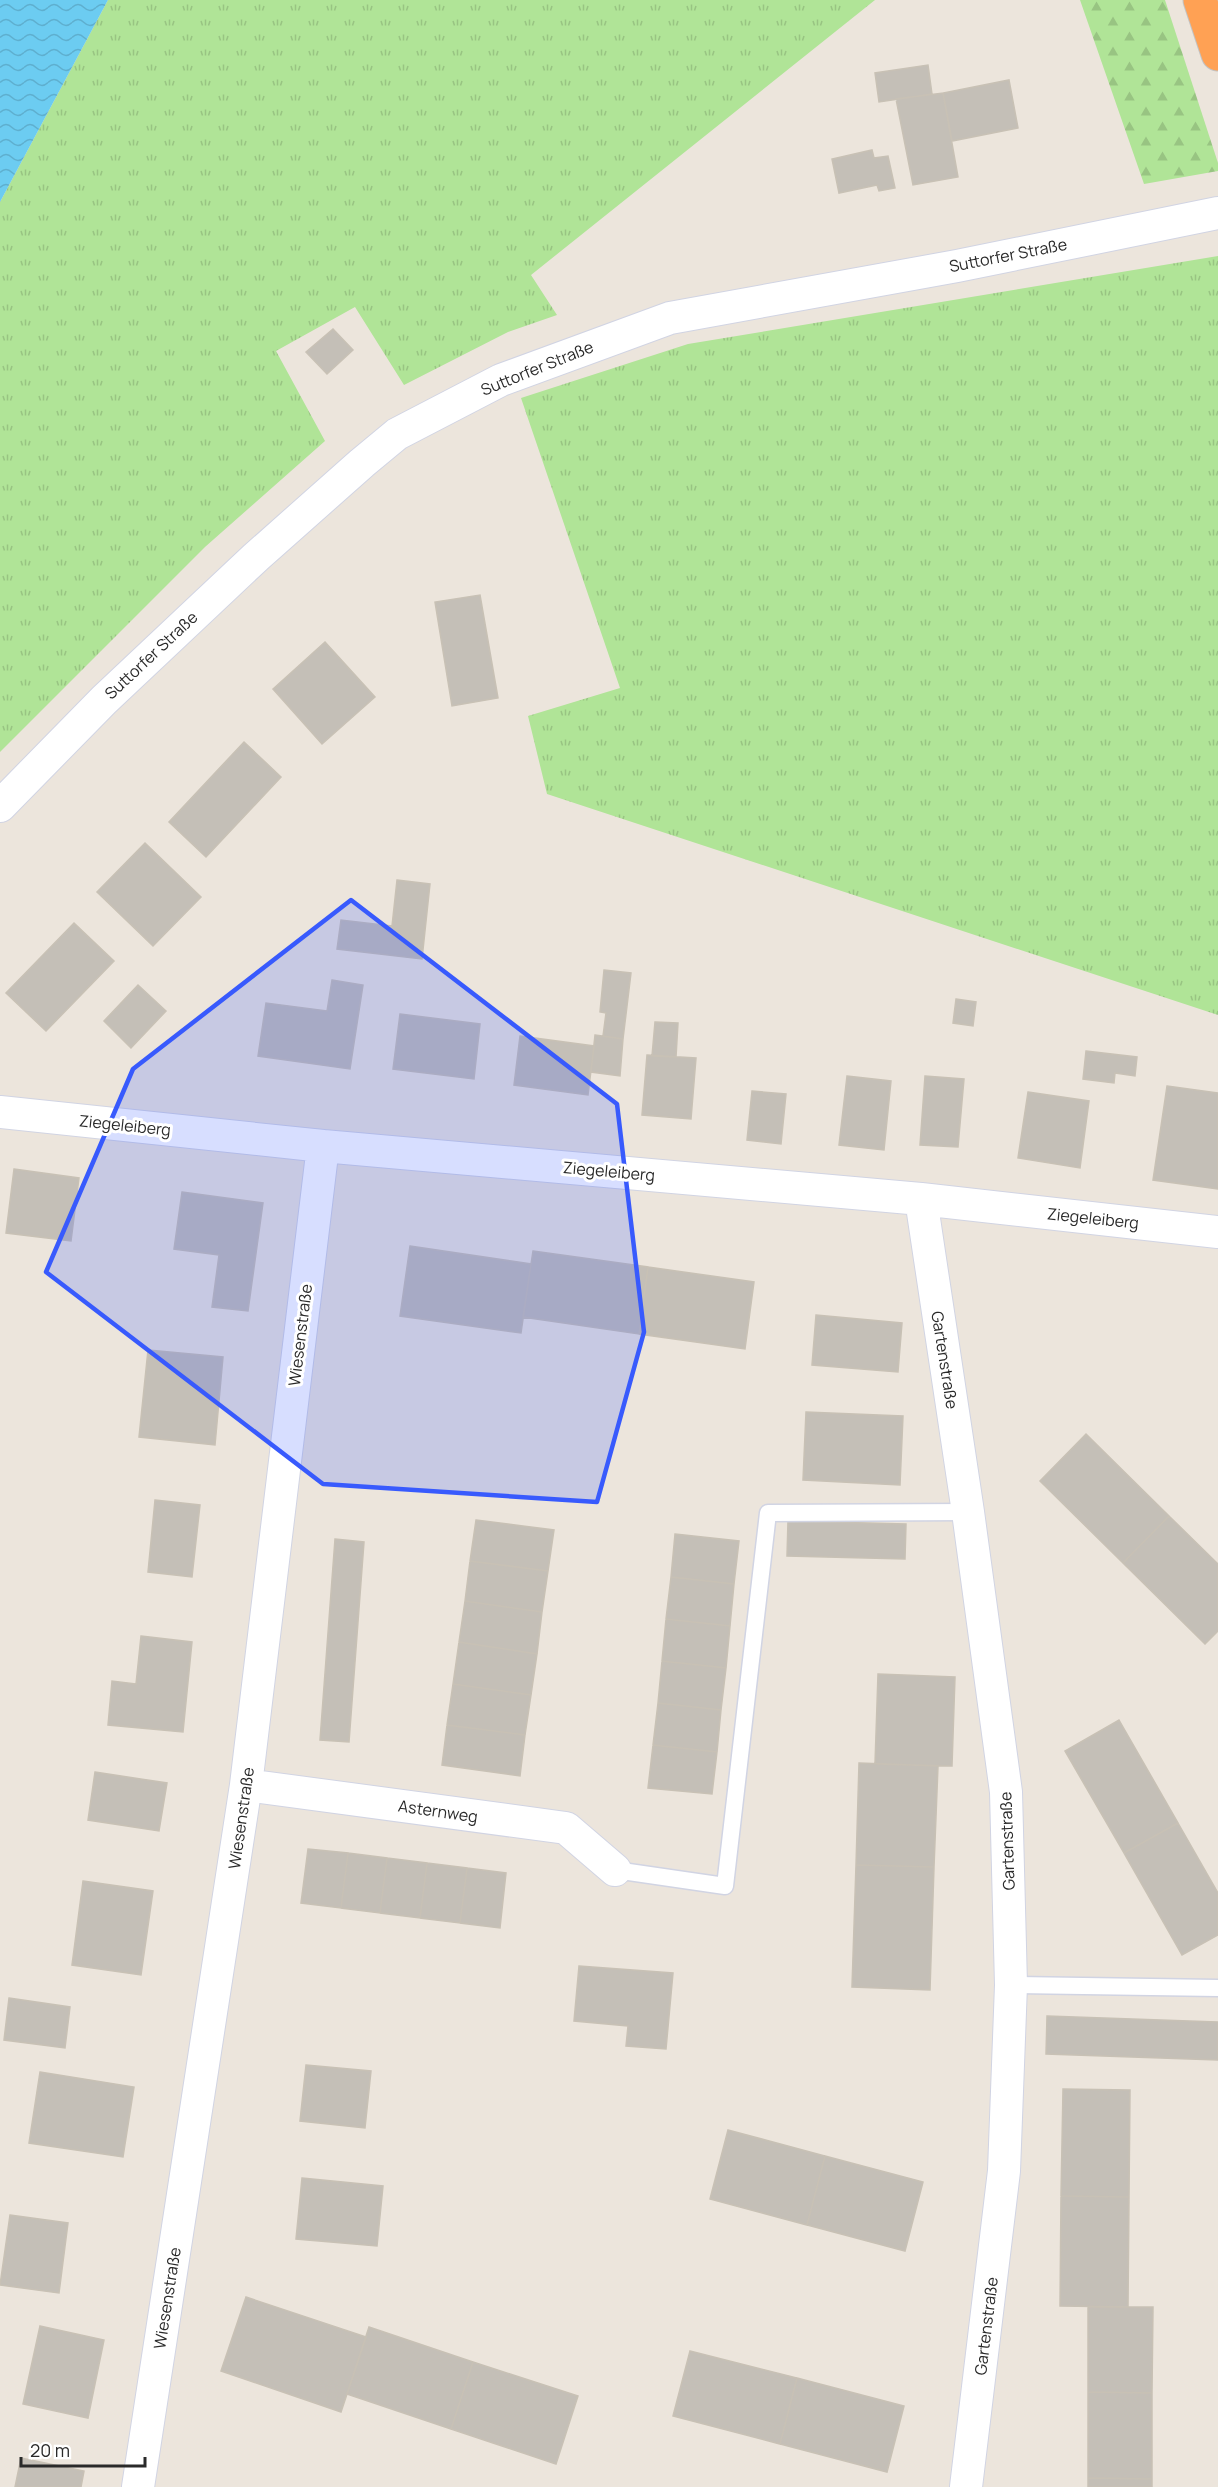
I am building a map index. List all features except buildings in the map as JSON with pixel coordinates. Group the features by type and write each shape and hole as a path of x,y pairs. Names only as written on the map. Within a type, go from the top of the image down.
{"highway":[{"path":"1200,0 1218,54"}],"street":[{"name":"Suttorfer Straße","path":"0,806 104,700 256,557 362,463 396,435 501,380 670,318 957,266 1218,213"},
{"name":"Ziegeleiberg","path":"0,1112 323,1146 921,1199 1218,1232"},
{"name":"Wiesenstraße","path":"138,2487 246,1785 323,1146"},
{"name":"Gartenstraße","path":"921,1199 968,1512 1006,1792 1011,1985 1004,2170 966,2487"},
{"name":"Asternweg","path":"246,1785 566,1828 615,1870"}],"lane":[{"path":"615,1870 725,1886 768,1513 968,1512"},
{"path":"1011,1985 1218,1988"}],"highlighted area":[{"path":"351,900 617,1104 644,1332 597,1502 323,1484 46,1272 133,1069"}],"green space":[{"path":"108,0 875,0 531,275 557,315 508,332 404,385 355,307 276,351 325,441 205,547 0,752 0,202"},
{"path":"1080,0 1165,0 1218,163 1218,171 1144,184"},
{"path":"1218,256 1218,1015 547,794 528,716 620,688 521,398 688,344"}],"water":[{"path":"0,0 108,0 0,202"}]}
